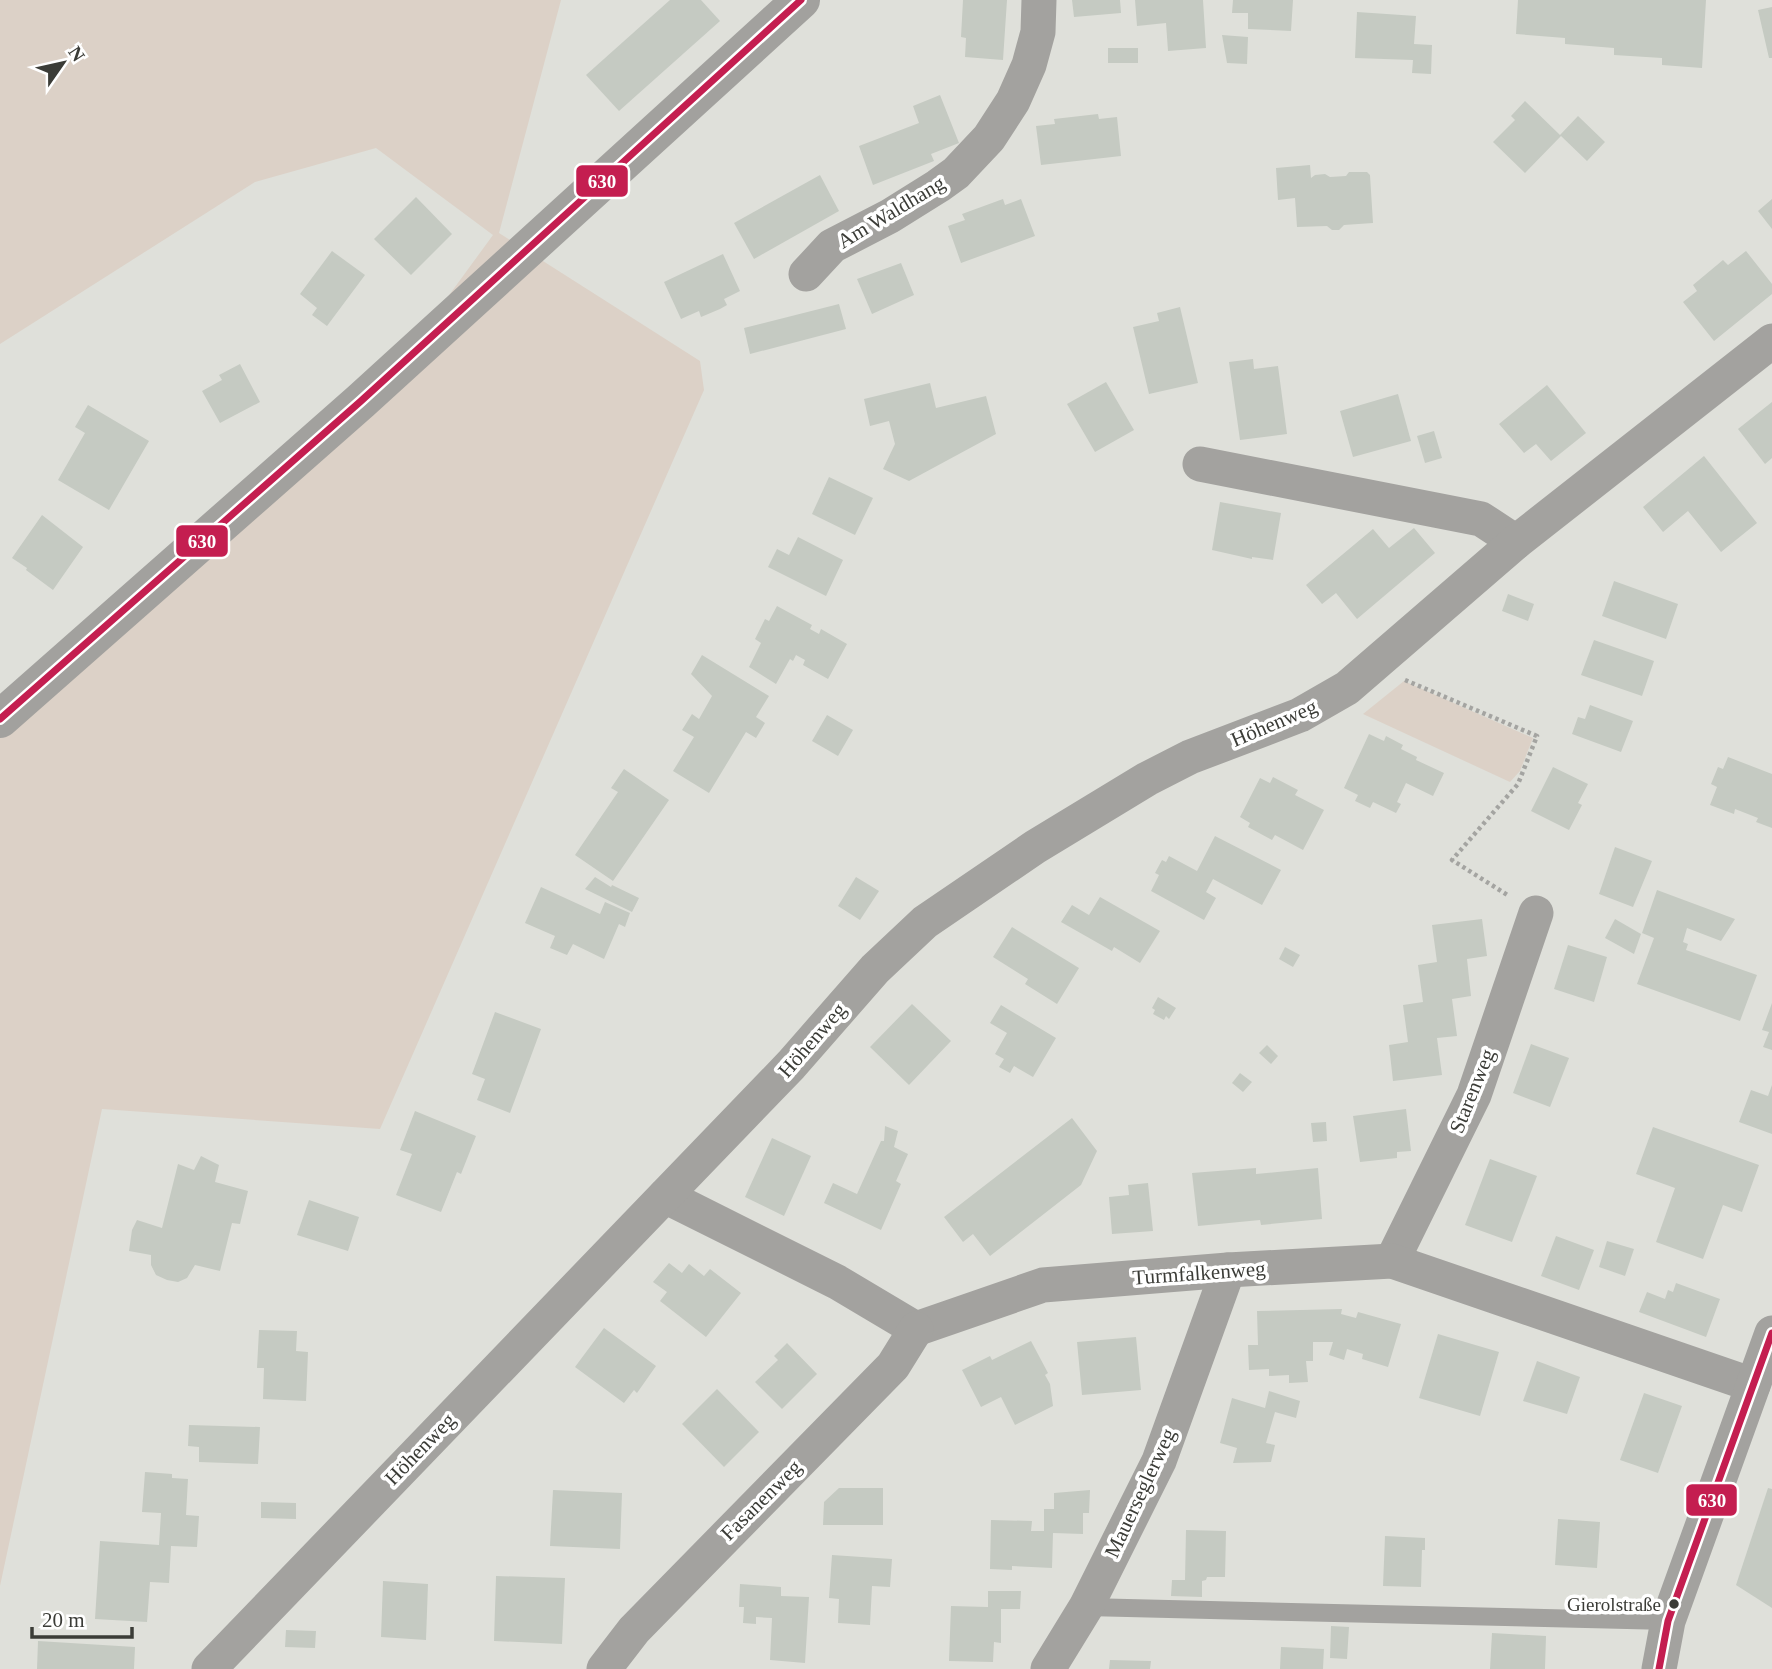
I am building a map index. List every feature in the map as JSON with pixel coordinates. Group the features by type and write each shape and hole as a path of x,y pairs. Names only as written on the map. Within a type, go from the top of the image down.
{"street":[{"path":"0,719 361,401 801,0"},
{"name":"Am Waldhang","path":"806,274 832,246 890,216 947,180 974,156 1008,111 1029,65 1038,32 1040,0"},
{"name":"Höhenweg","path":"209,1669 791,1065 875,969 925,922 1035,847 1147,779 1190,757 1300,715 1347,688 1516,542 1772,341"},
{"path":"1200,464 1480,519 1516,542"},
{"name":"Starenweg","path":"1392,1261 1474,1095 1536,913"},
{"path":"665,1196 837,1282 916,1329"},
{"name":"Turmfalkenweg","path":"916,1329 1043,1285 1228,1269 1392,1261 1753,1385"},
{"name":"Mauerseglerweg","path":"1048,1669 1086,1607 1159,1461 1228,1269"},
{"name":"Fasanenweg","path":"604,1669 634,1630 893,1366 916,1329"},
{"path":"1659,1669 1668,1621 1772,1333"}],"lane":[{"path":"1086,1607 1668,1621"}],"path":[{"path":"1373,666 1537,736 1518,784 1452,860 1536,913"}],"shaded area":[{"path":"0,0 561,0 499,233 700,361 704,390 380,1129 102,1109 0,1586 0,730 379,391 493,235 376,148 255,182 0,344"},
{"path":"1404,681 1533,738 1520,771 1510,782 1363,714"}],"building":[{"path":"670,0 701,0 720,21 619,111 586,75"},
{"path":"963,0 1007,0 1003,60 965,57 966,38 961,37"},
{"path":"1072,0 1120,0 1121,13 1074,17"},
{"path":"1135,0 1203,0 1206,48 1168,51 1166,23 1137,26"},
{"path":"1233,0 1293,0 1291,31 1248,29 1248,13 1232,13"},
{"path":"1518,0 1706,0 1702,68 1662,65 1662,58 1614,55 1614,48 1565,44 1565,38 1516,34"},
{"path":"1772,7 1772,58 1769,58 1758,10"},
{"path":"1357,12 1416,16 1414,44 1432,45 1431,74 1412,73 1413,60 1355,58"},
{"path":"1222,35 1248,37 1247,64 1227,63"},
{"path":"1108,48 1138,48 1138,63 1108,63"},
{"path":"940,95 959,143 931,154 934,161 873,185 859,146 919,123 913,106"},
{"path":"1525,101 1560,135 1578,116 1605,142 1587,161 1561,136 1525,173 1493,142 1515,120 1511,116"},
{"path":"1098,114 1099,119 1117,117 1121,156 1041,165 1036,126 1055,124 1054,119"},
{"path":"1310,165 1311,178 1315,175 1325,174 1330,177 1346,176 1349,172 1367,172 1370,175 1373,223 1344,225 1339,230 1332,230 1327,226 1297,227 1295,198 1278,200 1276,168"},
{"path":"820,175 839,211 754,259 734,223"},
{"path":"416,197 452,234 411,275 374,239"},
{"path":"1003,199 1005,205 1021,199 1035,236 961,263 948,226 965,220 962,214"},
{"path":"1772,199 1772,229 1758,211"},
{"path":"332,251 365,275 327,326 312,315 317,308 300,294"},
{"path":"1746,251 1772,284 1772,294 1714,341 1683,302 1697,291 1693,285 1723,260 1728,265"},
{"path":"723,254 740,291 724,299 727,305 720,309 701,317 699,311 681,319 664,282"},
{"path":"901,263 914,295 872,314 857,279"},
{"path":"839,304 846,329 750,354 744,328"},
{"path":"1180,307 1198,383 1149,394 1133,327 1159,321 1157,313"},
{"path":"1253,359 1254,369 1278,366 1287,434 1240,440 1229,362"},
{"path":"240,364 260,402 220,423 202,391 222,380 219,375"},
{"path":"1106,382 1134,430 1095,452 1067,404"},
{"path":"930,383 936,408 986,396 996,434 909,481 883,469 895,444 889,421 870,426 864,399"},
{"path":"1547,385 1586,433 1551,461 1536,444 1524,453 1499,424"},
{"path":"1398,394 1411,441 1353,457 1340,411"},
{"path":"1772,402 1772,458 1765,464 1738,429"},
{"path":"88,405 149,441 109,510 58,480 85,433 75,427"},
{"path":"1434,431 1442,458 1425,463 1417,436"},
{"path":"1704,456 1757,523 1721,552 1688,511 1663,532 1643,507"},
{"path":"829,477 873,498 855,535 812,514"},
{"path":"1220,502 1281,513 1273,560 1252,559 1212,550"},
{"path":"42,515 83,547 53,590 12,558"},
{"path":"1414,528 1435,553 1357,619 1336,593 1322,604 1306,585 1373,529 1389,548"},
{"path":"798,537 843,560 826,596 768,567 777,549 789,555"},
{"path":"1614,581 1678,604 1666,639 1602,616"},
{"path":"1508,594 1534,604 1528,621 1502,611"},
{"path":"777,606 812,625 810,629 819,634 821,629 847,644 828,679 803,665 805,660 796,655 793,661 790,659 776,684 749,667 761,643 755,639 765,619 769,621"},
{"path":"1594,640 1654,661 1642,696 1581,675"},
{"path":"702,655 769,696 756,717 765,723 756,738 746,732 709,793 673,771 694,737 682,730 692,714 699,719 712,696 691,674"},
{"path":"1590,705 1633,721 1621,752 1572,734 1578,717 1585,719"},
{"path":"827,715 853,730 838,756 812,741"},
{"path":"1369,734 1384,741 1386,736 1403,745 1401,749 1417,757 1416,760 1444,773 1433,796 1406,783 1397,802 1401,804 1396,813 1373,802 1370,808 1355,801 1358,795 1344,788"},
{"path":"1728,757 1772,774 1772,828 1756,822 1758,818 1735,809 1734,814 1710,805 1717,787 1711,784 1718,767 1723,769"},
{"path":"1553,767 1588,784 1578,803 1582,805 1569,830 1531,811"},
{"path":"624,769 669,800 613,881 575,855 618,792 611,788"},
{"path":"1273,777 1298,790 1295,795 1324,810 1303,850 1275,835 1272,840 1248,827 1250,823 1240,817 1260,778 1270,783"},
{"path":"1215,836 1281,870 1262,905 1213,879 1206,892 1216,898 1204,920 1151,891 1159,875 1155,873 1162,860 1166,862 1169,856 1197,871"},
{"path":"1615,847 1652,861 1633,907 1599,894"},
{"path":"595,877 611,887 612,885 639,898 632,912 585,889"},
{"path":"856,877 879,891 860,920 838,906"},
{"path":"541,887 600,914 605,902 630,913 625,927 619,924 604,959 573,944 567,955 550,948 555,936 525,923"},
{"path":"1657,890 1735,919 1721,941 1687,928 1683,942 1688,944 1686,950 1757,975 1740,1021 1637,984 1654,938 1642,933"},
{"path":"1100,897 1160,931 1140,963 1114,947 1112,951 1061,922 1072,905 1089,915"},
{"path":"1482,919 1487,956 1467,959 1471,996 1452,999 1457,1036 1437,1038 1442,1075 1393,1081 1389,1045 1408,1042 1403,1005 1423,1002 1418,965 1437,962 1432,925"},
{"path":"1615,919 1641,934 1634,954 1605,938"},
{"path":"1012,927 1079,968 1057,1004 1025,984 1028,979 993,957"},
{"path":"1568,945 1607,957 1594,1002 1554,989"},
{"path":"1285,947 1300,955 1293,967 1279,959"},
{"path":"1158,997 1176,1008 1169,1019 1166,1016 1164,1020 1153,1014 1155,1010 1152,1008"},
{"path":"1772,1003 1772,1050 1763,1047 1769,1032 1762,1030"},
{"path":"912,1004 951,1041 909,1085 870,1047"},
{"path":"1001,1005 1056,1038 1033,1077 1014,1066 1010,1073 999,1067 1004,1059 995,1054 1007,1033 990,1023"},
{"path":"495,1012 541,1029 510,1113 477,1100 485,1079 472,1074"},
{"path":"1531,1044 1569,1058 1550,1107 1513,1093"},
{"path":"1267,1045 1278,1056 1271,1064 1259,1053"},
{"path":"1240,1073 1252,1082 1243,1092 1232,1083"},
{"path":"1772,1085 1772,1134 1739,1122 1751,1090 1768,1096"},
{"path":"1406,1109 1411,1151 1397,1152 1397,1158 1360,1162 1353,1116"},
{"path":"415,1111 476,1136 461,1174 457,1172 441,1212 396,1195 412,1154 400,1150"},
{"path":"1072,1118 1097,1151 1081,1185 990,1256 973,1234 963,1242 944,1217"},
{"path":"1326,1122 1327,1141 1313,1142 1311,1123"},
{"path":"885,1126 898,1131 894,1147 908,1154 896,1181 901,1184 881,1230 824,1203 833,1183 857,1194 881,1141 884,1141"},
{"path":"1653,1127 1759,1165 1742,1212 1723,1205 1703,1259 1656,1242 1675,1188 1636,1174"},
{"path":"772,1138 811,1156 784,1216 745,1197"},
{"path":"201,1156 219,1165 215,1182 248,1191 240,1224 232,1223 220,1271 195,1265 187,1278 178,1282 167,1280 156,1275 151,1265 151,1255 129,1251 132,1230 137,1220 162,1228 178,1164 194,1170"},
{"path":"1490,1159 1537,1176 1512,1242 1465,1225"},
{"path":"1256,1168 1256,1174 1318,1168 1322,1219 1261,1225 1260,1220 1198,1226 1192,1173"},
{"path":"1148,1183 1153,1231 1112,1234 1109,1197 1129,1195 1128,1185"},
{"path":"309,1200 359,1217 348,1251 297,1235"},
{"path":"1556,1236 1594,1250 1579,1290 1541,1276"},
{"path":"1607,1241 1634,1249 1625,1276 1599,1267"},
{"path":"669,1263 682,1273 689,1264 704,1276 710,1269 741,1293 706,1337 660,1301 667,1292 653,1282"},
{"path":"1676,1283 1720,1299 1706,1337 1639,1312 1647,1292 1665,1299 1668,1290 1673,1292"},
{"path":"1342,1309 1341,1314 1356,1318 1358,1312 1401,1324 1388,1367 1362,1359 1363,1354 1347,1349 1344,1360 1329,1355 1333,1342 1313,1342 1313,1361 1306,1361 1308,1382 1289,1383 1289,1375 1269,1376 1269,1369 1249,1370 1248,1345 1258,1345 1257,1311"},
{"path":"604,1328 656,1366 637,1393 634,1390 624,1403 575,1367"},
{"path":"259,1330 297,1331 296,1351 308,1352 306,1401 263,1399 264,1368 257,1368"},
{"path":"1438,1334 1499,1352 1480,1416 1419,1398"},
{"path":"1136,1337 1141,1390 1082,1395 1077,1342"},
{"path":"1031,1341 1048,1373 1045,1375 1050,1384 1053,1406 1015,1425 1001,1397 981,1407 962,1370 990,1356 992,1360"},
{"path":"787,1343 817,1374 782,1409 755,1382 778,1360 774,1356"},
{"path":"1537,1361 1580,1377 1567,1414 1523,1401"},
{"path":"717,1389 759,1432 724,1467 682,1424"},
{"path":"1269,1391 1300,1401 1296,1418 1275,1412 1266,1443 1275,1445 1271,1462 1233,1463 1237,1448 1220,1443 1232,1398 1265,1408"},
{"path":"1644,1393 1682,1406 1658,1473 1620,1460"},
{"path":"189,1425 260,1427 258,1464 199,1462 199,1447 188,1446"},
{"path":"145,1472 172,1474 172,1478 188,1479 186,1515 199,1516 197,1547 171,1546 169,1583 150,1582 147,1622 95,1619 100,1541 159,1545 161,1513 142,1512"},
{"path":"839,1488 883,1488 883,1525 823,1525 824,1502"},
{"path":"1768,1488 1772,1489 1772,1608 1736,1585"},
{"path":"553,1490 622,1493 620,1549 550,1546"},
{"path":"1090,1490 1089,1513 1083,1513 1083,1534 1053,1533 1052,1568 1012,1566 1012,1570 990,1569 991,1520 1032,1521 1031,1531 1044,1531 1044,1509 1054,1509 1054,1493"},
{"path":"261,1502 296,1503 296,1519 261,1518"},
{"path":"1558,1519 1600,1522 1597,1568 1555,1565"},
{"path":"1186,1530 1226,1531 1225,1577 1207,1577 1202,1581 1202,1597 1171,1596 1172,1580 1185,1580"},
{"path":"1385,1536 1425,1538 1421,1587 1383,1586"},
{"path":"832,1555 892,1559 890,1587 872,1586 870,1625 838,1623 839,1599 829,1598"},
{"path":"496,1576 565,1578 562,1644 494,1641"},
{"path":"383,1581 428,1584 426,1640 381,1637"},
{"path":"740,1584 781,1587 781,1596 809,1597 805,1663 770,1660 772,1618 756,1617 756,1624 743,1623 744,1607 739,1607"},
{"path":"988,1591 1021,1591 1020,1609 1001,1609 1001,1643 994,1642 993,1662 949,1661 951,1606 988,1607"},
{"path":"1331,1626 1349,1627 1347,1659 1330,1658"},
{"path":"286,1630 316,1631 315,1648 285,1647"},
{"path":"1492,1633 1546,1636 1545,1669 1490,1669"},
{"path":"38,1641 135,1647 134,1669 37,1669"},
{"path":"1281,1647 1324,1649 1323,1669 1280,1669"},
{"path":"1110,1660 1151,1661 1150,1669 1109,1669"}],"transit line":[{"name":"630","path":"0,719 361,401 801,0"},
{"name":"630","path":"1659,1669 1668,1621 1772,1333"}],"place":[{"name":"Gierolstraße","path":"1674,1604"}]}
